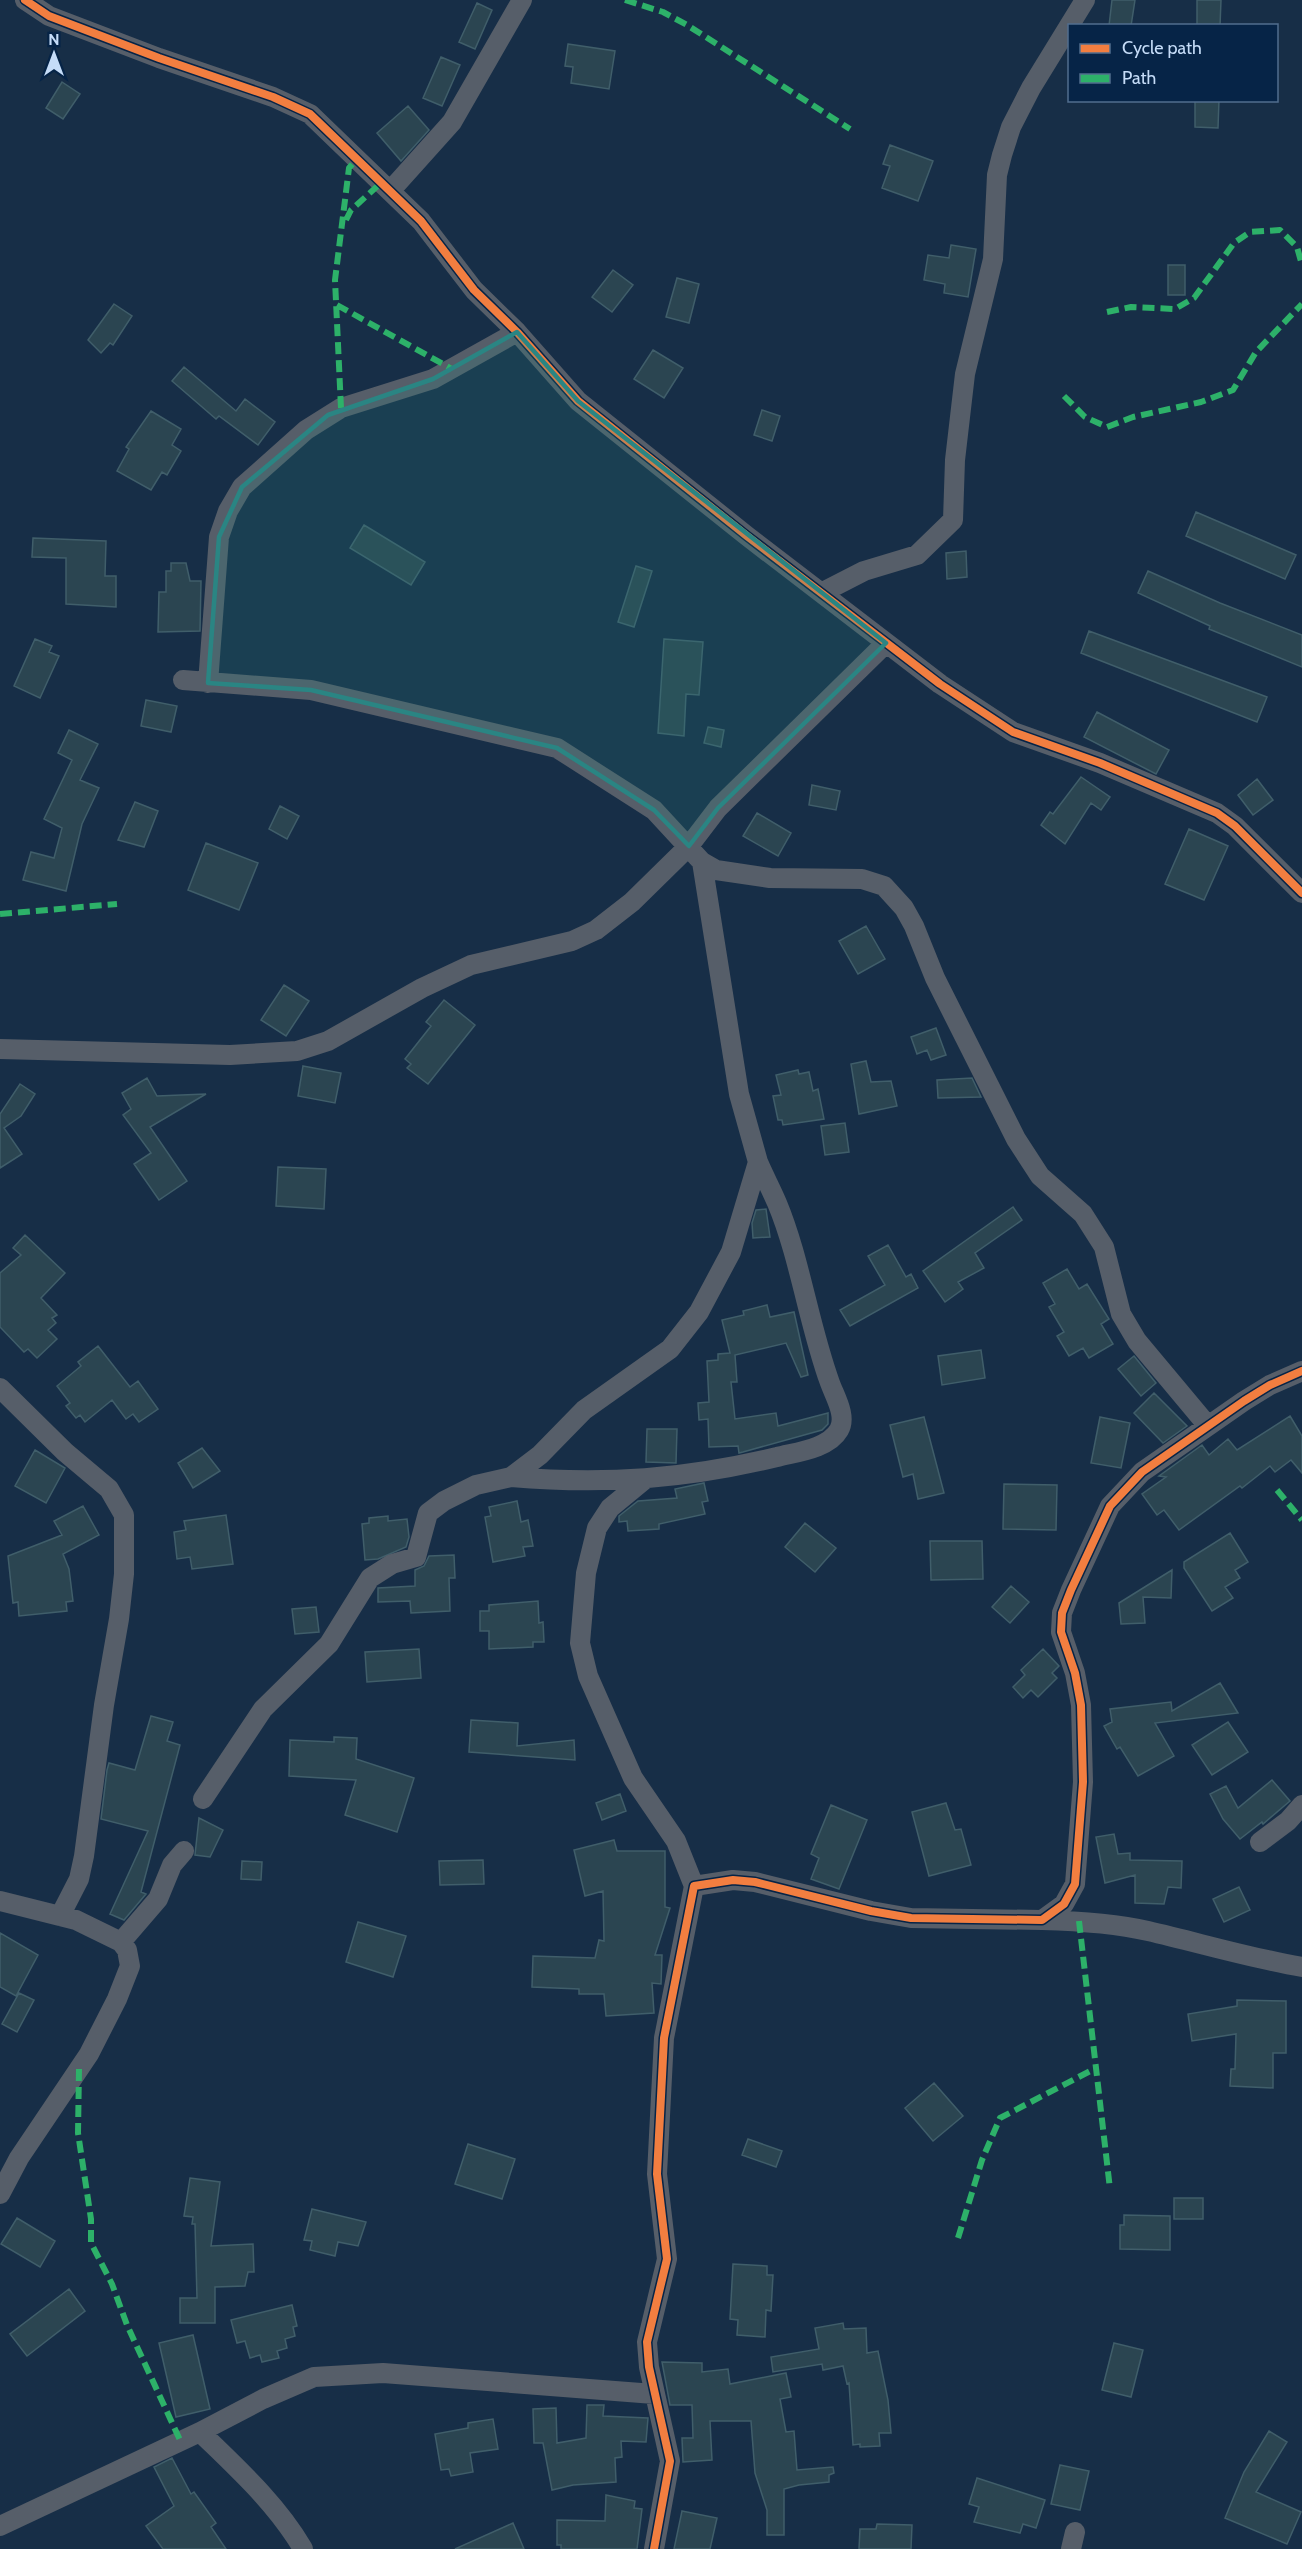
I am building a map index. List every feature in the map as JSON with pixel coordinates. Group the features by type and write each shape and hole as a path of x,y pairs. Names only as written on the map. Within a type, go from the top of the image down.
{"street":[{"path":"25,0 49,16 159,58 273,97 310,114 421,221 474,290 517,332 578,402 747,536 823,592 940,684 1013,732 1100,763 1217,813 1235,826 1302,893"},
{"path":"391,190 452,122 522,0"},
{"path":"1070,24 1085,0"},
{"path":"823,592 864,571 917,555 953,520 955,460 965,374 993,258 998,175 1002,155 1011,127 1031,88 1068,28"},
{"path":"208,682 219,537 228,511 242,487 306,430 328,415 341,408 433,379 517,332"},
{"path":"0,1049 230,1054 297,1051 328,1041 422,988 471,966 572,941 596,930 632,902 689,846 718,808 886,643"},
{"path":"183,680 311,690 557,748 654,810 702,862 716,870 770,878 862,879 884,886 904,908 935,978 1016,1139 1040,1176 1083,1214 1104,1247 1121,1314 1137,1341 1208,1426"},
{"path":"203,1799 263,1709 329,1644 370,1578 392,1564 416,1557 428,1513 444,1501 476,1485 511,1477 569,1482 644,1480 728,1468 805,1450 830,1440 839,1430 842,1418 826,1373 778,1205 758,1162 739,1094 702,862"},
{"path":"511,1477 540,1455 584,1410 670,1349 699,1312 731,1252 758,1162"},
{"path":"1042,1920 1064,1904 1075,1884 1081,1829 1083,1782 1081,1705 1075,1673 1061,1632 1062,1613 1110,1506 1142,1472 1270,1385 1302,1371"},
{"path":"0,1388 57,1445 109,1489 124,1515 126,1548 120,1608 84,1856 79,1879 60,1916"},
{"path":"644,1480 610,1508 597,1528 586,1573 580,1642 588,1676 633,1778 676,1841 694,1886 664,2038 657,2174 667,2259 647,2342 654,2394 670,2461 654,2549"},
{"path":"1260,1842 1288,1821 1302,1805"},
{"path":"121,1942 158,1899 172,1865 184,1851"},
{"path":"694,1886 733,1880 755,1881 871,1911 911,1918 1100,1923 1147,1930 1234,1954 1302,1967"},
{"path":"0,1901 60,1916 109,1934 128,1950 130,1966 89,2054 19,2158 0,2194"},
{"path":"0,2526 200,2432 262,2398 314,2377 332,2374 383,2373 654,2394"},
{"path":"200,2432 251,2482 290,2527 303,2549"}],"highlighted area":[{"path":"517,332 578,401 886,643 718,808 689,846 654,810 557,748 311,690 208,683 219,537 242,487 328,415 433,379"}],"building":[{"path":"1112,0 1135,0 1131,24 1109,24"},
{"path":"1197,0 1221,0 1220,24 1197,24"},
{"path":"477,3 492,10 475,49 459,42"},
{"path":"568,44 615,51 609,89 571,83 573,67 565,66"},
{"path":"441,57 460,65 442,106 423,98"},
{"path":"62,82 80,94 63,119 46,108"},
{"path":"1195,102 1219,102 1218,128 1195,127"},
{"path":"408,106 429,130 401,161 377,133"},
{"path":"890,145 933,161 918,201 882,188 890,166 883,164"},
{"path":"951,245 976,249 968,297 944,293 945,284 924,280 928,255 949,258"},
{"path":"1168,265 1185,265 1185,295 1168,295"},
{"path":"613,270 633,285 612,312 592,297"},
{"path":"677,278 699,284 689,323 666,317"},
{"path":"114,304 132,316 113,345 110,343 101,353 88,340"},
{"path":"653,350 683,368 664,398 634,379"},
{"path":"184,367 236,411 245,399 275,422 258,445 219,416 216,419 172,381"},
{"path":"762,410 780,416 772,441 754,435"},
{"path":"151,411 181,429 172,445 181,451 167,475 162,472 151,490 117,471 129,449 126,447"},
{"path":"1196,512 1296,555 1285,579 1186,536"},
{"path":"364,525 425,562 411,585 350,548"},
{"path":"33,538 106,541 105,576 116,576 116,607 66,604 66,558 32,557"},
{"path":"966,551 967,577 947,579 946,553"},
{"path":"171,563 186,563 190,581 201,581 200,631 158,632 159,592 166,592 166,571 171,571"},
{"path":"636,566 652,571 634,627 618,622"},
{"path":"1148,571 1220,603 1302,635 1302,667 1209,629 1210,626 1138,593"},
{"path":"1089,631 1267,697 1257,722 1081,653"},
{"path":"35,639 52,646 49,652 59,656 40,698 14,686"},
{"path":"664,639 703,642 699,695 686,694 684,736 658,733"},
{"path":"146,700 177,706 171,732 141,726"},
{"path":"1097,712 1169,750 1156,774 1084,737"},
{"path":"708,727 724,730 721,747 704,743"},
{"path":"69,730 98,744 80,780 99,788 82,824 66,891 23,880 31,852 54,858 62,828 44,819 72,760 58,753"},
{"path":"1081,777 1110,797 1101,810 1091,803 1065,844 1041,825 1050,812 1053,814"},
{"path":"1257,779 1273,800 1253,815 1238,795"},
{"path":"812,785 840,791 836,810 809,805"},
{"path":"135,802 158,811 144,847 118,840"},
{"path":"280,806 299,816 287,839 269,829"},
{"path":"757,813 791,833 778,856 743,836"},
{"path":"1189,829 1228,846 1204,900 1165,884"},
{"path":"206,843 258,863 239,910 188,890"},
{"path":"866,926 885,959 858,974 839,941"},
{"path":"284,985 309,1001 286,1036 261,1020"},
{"path":"444,1000 475,1025 428,1084 407,1068 411,1064 405,1059 431,1026 426,1022"},
{"path":"936,1028 946,1055 931,1060 927,1050 917,1054 911,1037"},
{"path":"866,1061 871,1082 891,1081 897,1106 859,1114 851,1064"},
{"path":"303,1066 341,1073 335,1103 298,1096"},
{"path":"798,1070 799,1074 809,1072 813,1091 818,1089 824,1119 783,1125 782,1120 778,1120 773,1096 781,1095 776,1075"},
{"path":"147,1078 157,1096 206,1094 150,1127 187,1181 159,1200 134,1164 151,1153 123,1115 131,1109 122,1093"},
{"path":"972,1078 981,1097 938,1098 937,1080"},
{"path":"20,1084 35,1094 21,1116 4,1128 22,1154 0,1168 0,1114"},
{"path":"845,1123 849,1152 825,1155 821,1126"},
{"path":"278,1167 326,1169 324,1209 276,1206"},
{"path":"1013,1207 1022,1220 975,1253 984,1268 958,1282 963,1289 945,1302 923,1271"},
{"path":"766,1209 770,1237 753,1238 752,1223 756,1210"},
{"path":"25,1235 65,1273 41,1298 57,1315 52,1318 56,1323 48,1330 57,1339 37,1358 28,1349 24,1352 0,1327 0,1273 21,1255 13,1248"},
{"path":"888,1245 906,1277 911,1274 918,1288 850,1326 840,1310 885,1285 868,1256"},
{"path":"1067,1269 1079,1289 1087,1284 1109,1319 1101,1324 1113,1344 1089,1358 1083,1348 1069,1356 1057,1336 1064,1332 1049,1307 1055,1304 1043,1283"},
{"path":"767,1305 770,1317 794,1312 808,1375 801,1377 786,1343 735,1355 737,1382 731,1382 735,1419 776,1413 778,1426 828,1413 828,1424 822,1430 739,1453 738,1446 709,1447 708,1419 699,1420 698,1403 709,1402 707,1361 718,1360 718,1354 730,1353 722,1320 744,1315 743,1311"},
{"path":"98,1346 130,1387 138,1381 158,1409 139,1422 133,1414 126,1419 112,1400 85,1422 80,1415 76,1418 66,1406 70,1403 57,1386 81,1366 78,1362"},
{"path":"981,1350 985,1378 942,1385 938,1356"},
{"path":"1134,1356 1156,1383 1141,1396 1118,1369"},
{"path":"1154,1393 1187,1426 1163,1443 1134,1413"},
{"path":"1290,1416 1302,1436 1302,1473 1291,1460 1275,1472 1270,1466 1242,1488 1240,1486 1179,1530 1164,1510 1157,1515 1142,1494 1166,1477 1159,1476 1202,1445 1209,1455 1228,1439 1237,1450"},
{"path":"924,1417 944,1493 918,1499 913,1474 903,1477 890,1425"},
{"path":"1100,1417 1130,1423 1121,1468 1091,1463"},
{"path":"647,1429 677,1429 676,1463 646,1462"},
{"path":"202,1448 220,1471 193,1488 178,1463"},
{"path":"35,1450 65,1468 46,1503 15,1486"},
{"path":"704,1483 708,1501 702,1502 705,1514 659,1524 659,1529 628,1531 627,1521 619,1522 619,1516 638,1501 677,1498 675,1489"},
{"path":"1004,1484 1057,1485 1056,1530 1003,1529"},
{"path":"517,1501 521,1522 528,1520 533,1546 523,1547 525,1556 493,1562 485,1517 491,1516 489,1507"},
{"path":"83,1506 99,1535 63,1554 69,1569 73,1601 66,1602 67,1611 19,1616 18,1602 13,1603 8,1556 62,1535 54,1521"},
{"path":"226,1515 233,1564 192,1569 190,1557 177,1559 174,1532 186,1530 184,1521"},
{"path":"388,1516 388,1521 407,1519 409,1537 406,1547 378,1559 365,1560 362,1524 369,1523 369,1518"},
{"path":"805,1523 836,1548 815,1572 785,1547"},
{"path":"1230,1533 1248,1562 1235,1570 1240,1578 1225,1587 1233,1598 1212,1611 1184,1568 1184,1562"},
{"path":"930,1541 982,1541 983,1579 931,1580"},
{"path":"454,1555 455,1578 449,1578 450,1611 411,1613 410,1601 378,1602 378,1588 415,1586 415,1570 424,1566 429,1556"},
{"path":"1172,1570 1171,1598 1143,1597 1145,1623 1121,1624 1119,1603"},
{"path":"1011,1586 1029,1602 1010,1623 992,1607"},
{"path":"538,1601 539,1623 543,1622 544,1642 533,1642 533,1647 489,1649 489,1631 480,1631 480,1611 489,1611 489,1605"},
{"path":"316,1607 319,1632 295,1634 292,1609"},
{"path":"419,1649 421,1678 367,1682 365,1652"},
{"path":"1043,1649 1059,1666 1052,1673 1057,1678 1038,1697 1031,1690 1023,1698 1013,1687 1025,1675 1021,1670"},
{"path":"1220,1683 1238,1713 1155,1723 1174,1756 1138,1776 1120,1747 1117,1749 1104,1726 1112,1722 1110,1709 1171,1702 1172,1711"},
{"path":"151,1716 173,1722 167,1741 180,1745 141,1892 146,1894 124,1920 110,1914 148,1831 101,1819 107,1770 109,1763 135,1770"},
{"path":"471,1720 518,1723 517,1746 574,1740 575,1760 469,1752"},
{"path":"1228,1722 1248,1752 1212,1775 1192,1745"},
{"path":"334,1737 357,1738 356,1759 414,1778 397,1832 345,1815 356,1780 289,1776 290,1740 334,1742"},
{"path":"1272,1780 1290,1801 1263,1824 1262,1822 1240,1839 1223,1819 1210,1794 1226,1786 1238,1808"},
{"path":"620,1794 626,1811 602,1820 596,1803"},
{"path":"946,1803 955,1830 961,1829 971,1865 929,1876 912,1812"},
{"path":"831,1805 867,1820 839,1889 811,1879 819,1858 811,1854"},
{"path":"199,1818 223,1830 210,1857 195,1855"},
{"path":"1114,1834 1118,1854 1130,1853 1130,1860 1182,1861 1181,1888 1168,1887 1164,1904 1135,1903 1135,1875 1105,1883 1096,1837"},
{"path":"614,1840 617,1851 665,1851 665,1907 670,1908 655,1955 662,1955 661,1984 652,1983 654,2013 606,2016 604,1994 579,1994 579,1989 532,1987 533,1956 595,1958 599,1940 604,1941 603,1891 585,1896 574,1850"},
{"path":"483,1860 484,1884 440,1885 439,1861"},
{"path":"242,1861 262,1862 261,1880 241,1879"},
{"path":"1239,1887 1250,1910 1224,1922 1213,1899"},
{"path":"358,1922 406,1936 393,1977 346,1962"},
{"path":"0,1933 38,1955 16,1996 0,1987"},
{"path":"19,1993 34,2000 17,2032 2,2024"},
{"path":"1237,2000 1286,2001 1286,2053 1273,2053 1273,2088 1230,2086 1231,2069 1235,2069 1236,2034 1192,2041 1188,2014 1237,2006"},
{"path":"934,2083 963,2116 933,2141 905,2108"},
{"path":"748,2139 782,2151 776,2167 742,2155"},
{"path":"468,2144 515,2159 502,2199 455,2184"},
{"path":"190,2178 220,2182 211,2246 253,2244 254,2272 248,2272 245,2286 215,2287 215,2323 180,2323 180,2298 197,2298 195,2224 192,2224 193,2217 184,2216"},
{"path":"1174,2198 1203,2198 1203,2219 1174,2219"},
{"path":"312,2209 366,2222 358,2246 338,2242 335,2256 310,2250 312,2241 304,2240"},
{"path":"1124,2215 1170,2216 1170,2250 1120,2249 1120,2225 1124,2225"},
{"path":"17,2218 55,2241 40,2267 1,2244"},
{"path":"733,2264 767,2266 767,2275 773,2275 771,2311 766,2310 765,2337 737,2335 738,2320 730,2319"},
{"path":"69,2289 85,2311 27,2356 10,2334"},
{"path":"292,2305 297,2326 293,2327 295,2336 285,2339 287,2348 277,2351 279,2358 262,2362 260,2355 250,2358 245,2341 237,2343 231,2320"},
{"path":"843,2323 844,2329 866,2328 867,2353 878,2351 888,2400 891,2433 879,2433 880,2446 853,2445 849,2383 847,2384 843,2366 823,2370 822,2364 773,2372 771,2357 819,2349 815,2328"},
{"path":"193,2335 210,2409 176,2417 159,2343"},
{"path":"1114,2343 1143,2350 1131,2397 1102,2390"},
{"path":"662,2362 702,2363 702,2372 728,2369 730,2384 786,2373 791,2397 780,2399 786,2432 794,2431 797,2470 833,2467 834,2473 829,2475 829,2482 784,2489 784,2535 767,2535 767,2510 755,2473 751,2421 710,2421 712,2460 683,2462 682,2438 693,2438 692,2405 670,2405"},
{"path":"587,2405 604,2405 603,2416 648,2418 646,2442 621,2441 622,2457 615,2458 616,2482 573,2485 552,2490 543,2443 534,2443 533,2409 556,2408 557,2443 586,2438"},
{"path":"493,2419 498,2449 470,2453 473,2472 451,2476 449,2469 441,2470 435,2434 468,2428 468,2423"},
{"path":"1269,2431 1287,2442 1256,2492 1301,2512 1287,2544 1225,2518 1244,2472"},
{"path":"172,2458 191,2494 194,2492 216,2523 211,2527 226,2549 163,2549 146,2526 174,2506 154,2467"},
{"path":"1060,2465 1089,2471 1080,2510 1051,2504"},
{"path":"977,2478 1045,2500 1036,2528 1023,2524 1020,2533 974,2522 979,2507 969,2504"},
{"path":"606,2495 635,2501 634,2508 642,2509 637,2549 561,2549 561,2545 557,2545 557,2520 605,2521"},
{"path":"682,2511 717,2518 710,2549 674,2549"},
{"path":"513,2523 524,2549 455,2549"},
{"path":"877,2524 912,2525 911,2549 859,2549 860,2529 876,2529"}],"marked path":[{"path":"625,0 663,12 687,25 850,129"},
{"path":"341,408 335,280 349,168 356,160"},
{"path":"346,220 351,210 382,182"},
{"path":"1107,312 1131,307 1175,309 1194,298 1234,243 1250,232 1280,230 1297,247 1302,265"},
{"path":"1064,396 1085,417 1107,427 1133,417 1201,402 1233,390 1256,352 1302,304"},
{"path":"337,305 452,369"},
{"path":"0,914 117,904"},
{"path":"1277,1490 1302,1520"},
{"path":"1079,1921 1110,2189"},
{"path":"958,2238 982,2160 1000,2118 1096,2068"},
{"path":"79,2069 78,2133 91,2219 91,2243 112,2284 127,2325 180,2440"}],"cycle path":[{"path":"25,0 49,16 159,58 273,97 310,114 421,221 474,290 517,332 578,401 747,536 940,684 1013,732 1100,763 1217,813 1235,826 1302,893"},
{"path":"654,2549 670,2461 649,2367 647,2342 667,2259 657,2174 664,2038 694,1886 733,1880 755,1882 871,1911 911,1918 1042,1920 1064,1904 1075,1884 1083,1782 1081,1705 1075,1673 1061,1632 1062,1613 1071,1590 1110,1506 1142,1472 1244,1401 1270,1385 1302,1371"}]}
